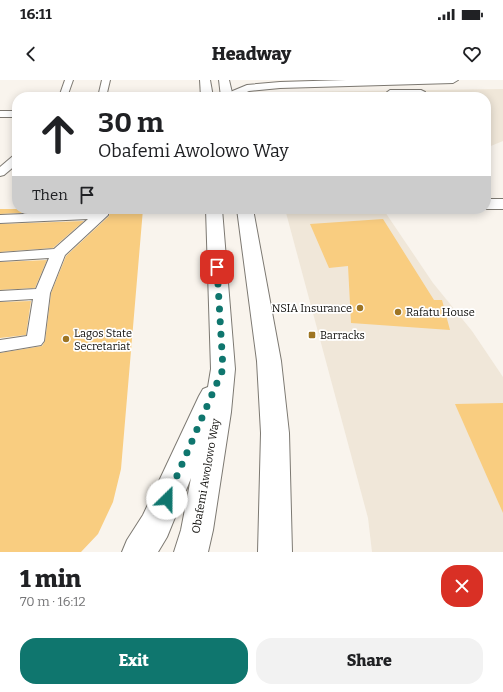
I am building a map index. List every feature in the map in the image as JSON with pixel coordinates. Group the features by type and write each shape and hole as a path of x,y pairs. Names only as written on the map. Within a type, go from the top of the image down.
{"main road":[{"path":"205,80 206,92"},
{"path":"224,80 226,92"},
{"path":"238,92 263,86 337,81 453,80"},
{"path":"491,204 503,204"},
{"name":"Obafemi Awolowo Way","path":"191,552 197,530 218,412 223,369 214,214"},
{"path":"246,214 269,361 275,433 274,551"},
{"path":"139,552 156,526 223,369"}],"lane":[{"path":"65,92 69,80"},
{"path":"103,92 106,80"},
{"path":"412,81 421,92"},
{"path":"0,114 12,114"},
{"path":"6,153 12,153"},
{"path":"0,173 12,162"},
{"path":"0,219 72,214"},
{"path":"0,346 36,341 42,293 58,253 99,214"},
{"path":"0,257 58,253"},
{"path":"0,296 42,293"}],"shaded area":[{"path":"503,89 503,141 491,146 491,92 293,92"},
{"path":"286,214 386,214 433,283 472,331 503,377 503,552 372,552 368,518"}],"building":[{"path":"0,209 12,209 12,213 0,214"},
{"name":"Lagos State Secretariat","path":"109,214 143,214 121,469 113,502 98,534 81,552 0,552 0,353 42,346 45,341 51,293 66,256 109,216"},
{"path":"383,219 434,300 442,300 450,330 351,323 348,266 329,268 310,224"},
{"path":"84,221 53,248 0,252 0,224"},
{"path":"47,260 35,288 0,290 0,262"},
{"path":"31,301 26,335 0,338 0,302"},
{"path":"503,403 503,513 455,404"}],"place":[{"name":"NSIA Insurance","path":"360,308"},
{"name":"Rafatu House","path":"398,312"},
{"name":"Barracks","path":"312,335"},
{"name":"Lagos State Secretariat","path":"66,339"}],"route":[{"path":"167,499 223,369 217,267"}]}
